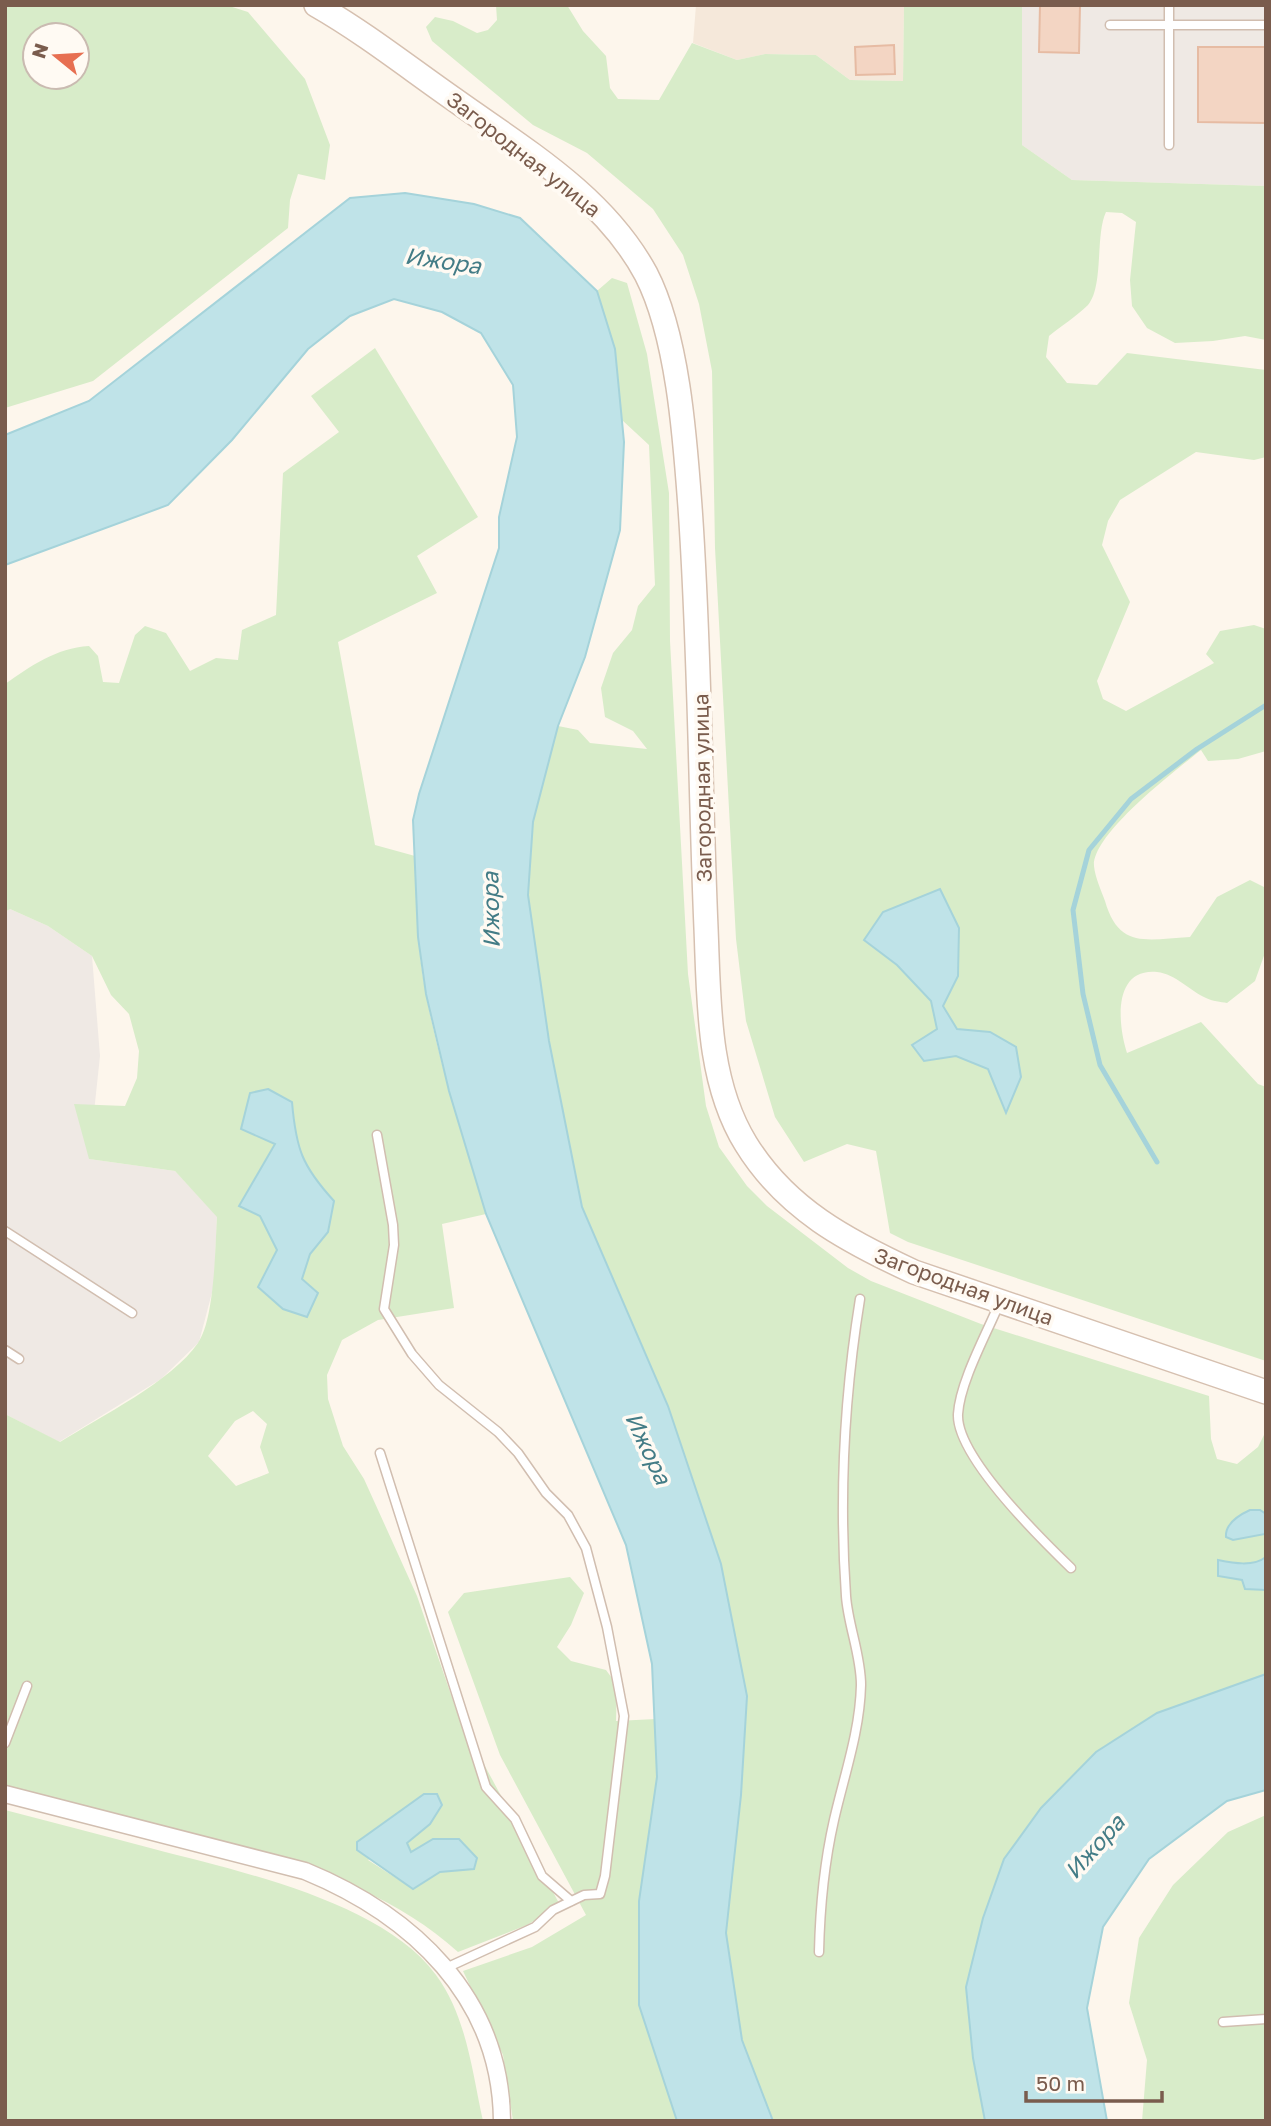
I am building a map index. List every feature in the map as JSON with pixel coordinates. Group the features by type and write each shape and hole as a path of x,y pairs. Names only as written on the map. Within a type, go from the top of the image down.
{"main road":[{"name":"Загородная улица","path":"316,5 387,52 582,194 620,233 646,274 656,299 674,368 687,453 698,602 707,951 716,1062 730,1114 744,1141 774,1182 814,1220 866,1250 914,1272 1266,1392"}],"street":[{"path":"5,1794 305,1871 331,1882 385,1914 424,1943 468,1999 484,2031 494,2068 502,2121"}],"lane":[{"path":"1169,5 1169,145"},
{"path":"1110,25 1266,25"},
{"path":"377,1135 394,1245 384,1309 412,1354 439,1385 498,1432 518,1453 546,1493 568,1515 586,1548 607,1627 624,1716 606,1876 600,1894 584,1895 553,1910 535,1927 446,1968"},
{"path":"5,1231 132,1313"},
{"path":"819,1952 820,1895 856,1729 861,1683 846,1600 843,1537 845,1408 860,1299"},
{"path":"1000,1301 966,1385 958,1417 975,1458 1023,1522 1071,1568"},
{"path":"5,1350 19,1359"},
{"path":"380,1453 486,1787 515,1819 542,1876 571,1902"},
{"path":"5,1743 27,1686"},
{"path":"1223,2022 1266,2020"}],"shaded area":[{"path":"696,5 904,5 903,81 850,80 816,55 765,54 737,60 693,43"},
{"path":"1022,5 1266,5 1266,186 1072,180 1022,145"},
{"path":"10,909 48,926 92,956 100,1056 89,1159 175,1171 217,1216 214,1285 199,1342 161,1379 59,1442 5,1414 5,912"}],"green space":[{"path":"5,5 226,5 248,12 305,79 330,145 325,180 298,174 290,200 288,228 93,381 5,408"},
{"path":"496,5 567,5 583,31 606,56 610,88 618,99 659,100 692,43 737,60 765,54 816,55 850,80 903,81 904,5 1022,5 1022,145 1072,180 1266,186 1266,340 1245,336 1175,343 1147,328 1132,306 1130,280 1136,222 1122,213 1106,212 1093,296 1084,309 1049,336 1046,357 1067,383 1097,385 1127,353 1266,370 1266,457 1254,460 1196,452 1120,500 1108,521 1102,545 1130,602 1097,681 1103,699 1126,711 1214,663 1206,654 1220,631 1254,625 1266,629 1266,751 1238,759 1208,761 1201,750 1120,821 1106,837 1097,853 1094,866 1111,917 1118,928 1137,938 1190,937 1217,897 1250,880 1266,888 1266,950 1255,981 1227,1003 1206,998 1164,973 1142,973 1132,979 1125,988 1121,1014 1127,1053 1201,1022 1258,1084 1266,1087 1266,1361 908,1242 890,1233 876,1151 847,1144 804,1162 775,1117 746,1021 736,939 715,548 712,371 699,304 683,255 653,209 587,153 533,125 432,41 426,27 435,17 453,21 477,33 488,30 497,20","holes":["940,889 959,928 958,976 943,1006 957,1029 990,1032 1005,1112 988,1069 956,1056 937,1029 931,1001 897,965 864,940"]},
{"path":"612,278 627,283 647,354 669,493 670,641 688,974 706,1106 719,1147 747,1186 767,1206 848,1268 871,1281 981,1324 1209,1396 1211,1439 1217,1459 1237,1464 1258,1447 1266,1431 1266,1514 1260,1510 1233,1540 1266,1533 1266,1557 1249,1563 1218,1560 1218,1576 1242,1580 1245,1589 1266,1590 1266,1674 1157,1713 1096,1752 1041,1808 973,2058 985,2121 773,2121 742,2040 726,1933 741,1795 747,1696 721,1564 668,1406 582,1207 549,1041 528,895 533,822 558,726 578,730 590,743 647,749 633,731 605,717 601,688 613,653 632,630 638,606 655,585 649,445 622,420 615,349 597,291"},
{"path":"375,348 478,517 417,556 437,593 338,642 375,845 415,856 419,943 426,995 461,1133 486,1214 442,1224 454,1308 378,1320 342,1340 327,1375 328,1399 343,1446 364,1479 417,1596 459,1718 560,1905 527,1925 458,1952 428,1928 396,1908 327,1876 255,1852 5,1785 5,1414 60,1442 171,1371 198,1343 204,1332 211,1300 217,1217 175,1171 89,1159 74,1104 125,1106 137,1078 139,1051 129,1014 111,995 92,956 48,926 10,909 5,912 5,684 55,654 89,646 98,656 103,682 119,683 135,635 145,626 166,633 190,671 216,658 238,660 242,630 276,615 283,473 339,432 311,396","holes":["292,1102 302,1156 314,1177 334,1201 328,1231 310,1254 302,1279 277,1250 260,1216 239,1206 275,1143","253,1411 267,1424 260,1447 269,1473 236,1486 208,1456 235,1421","430,1824 407,1843 411,1853 433,1839 440,1872 413,1889 368,1860"]},
{"path":"570,1577 584,1593 571,1625 557,1647 571,1661 606,1670 617,1685 616,1721 656,1719 657,1777 639,1901 639,2005 677,2121 513,2121 503,2055 463,1971 532,1947 586,1915 500,1755 448,1612 464,1593"},
{"path":"5,1810 266,1879 346,1909 381,1928 412,1950 436,1975 446,1991 462,2027 483,2121 5,2121"},
{"path":"1266,1815 1266,2121 1142,2121 1147,2060 1129,2003 1139,1938 1173,1885 1228,1832"}],"water":[{"name":"Ижора","path":"405,193 474,204 520,218 597,291 615,349 624,442 620,530 585,657 558,726 533,822 528,895 549,1041 582,1207 668,1406 721,1564 747,1696 741,1795 726,1933 742,2040 773,2121 677,2121 639,2005 639,1901 657,1777 652,1664 626,1545 486,1214 449,1091 426,994 418,937 413,820 419,794 499,548 499,517 517,437 513,385 481,333 442,312 394,299 350,316 308,349 232,440 168,505 5,565 5,435 89,401 350,198"},
{"path":"940,889 959,928 958,976 943,1006 957,1029 990,1032 1016,1047 1021,1077 1006,1113 988,1069 956,1056 924,1061 912,1045 937,1029 931,1001 897,965 864,940 883,912"},
{"path":"268,1089 292,1102 302,1156 314,1177 334,1201 328,1232 310,1254 302,1279 318,1293 307,1317 283,1309 258,1287 277,1250 260,1216 239,1206 275,1144 241,1129 250,1093"},
{"path":"1250,1510 1260,1510 1266,1514 1265,1534 1233,1540 1226,1537 1230,1524"},
{"path":"1266,1557 1266,1590 1245,1589 1242,1580 1218,1576 1218,1560 1249,1563"},
{"name":"Ижора","path":"1266,1674 1266,1790 1227,1801 1149,1859 1103,1927 1087,2008 1107,2121 985,2121 973,2058 966,1987 983,1918 1004,1859 1041,1808 1096,1752 1157,1713"},
{"path":"424,1794 437,1794 442,1805 430,1824 407,1843 411,1852 433,1839 459,1839 477,1858 474,1869 440,1872 413,1889 357,1850 357,1842"}],"building":[{"path":"1040,5 1080,5 1079,53 1039,52"},
{"path":"894,45 895,74 856,75 855,47"},
{"path":"1198,47 1266,47 1266,123 1198,122"}],"waterway":[{"path":"1157,1162 1100,1065 1083,994 1073,910 1089,850 1131,799 1197,749 1266,705"}]}
